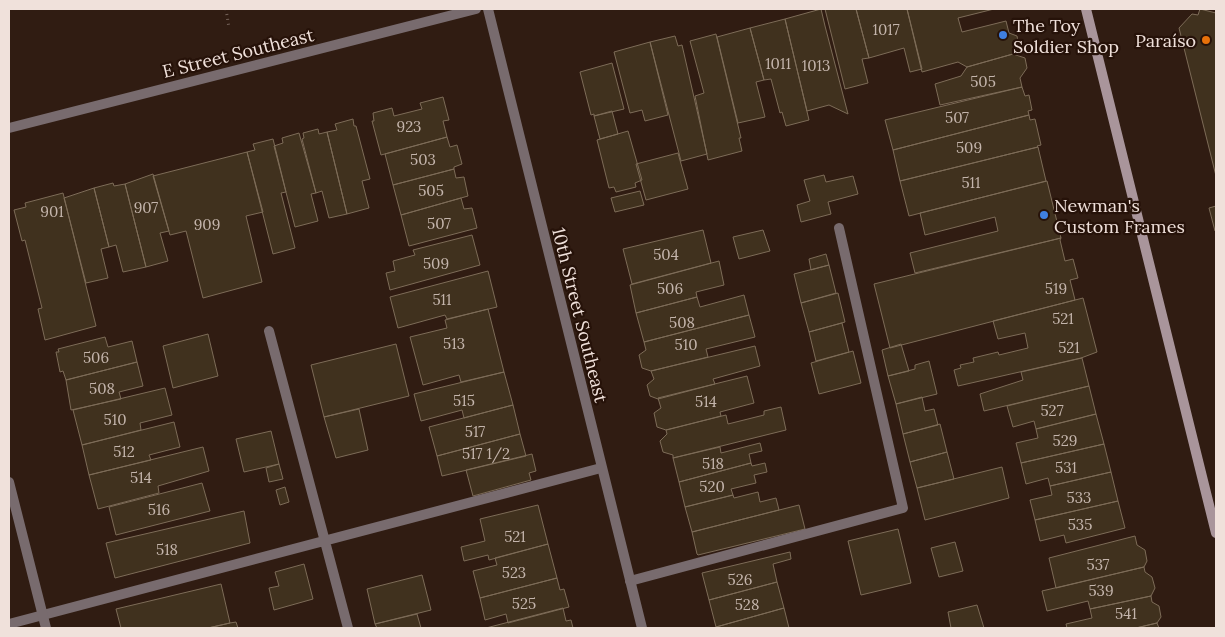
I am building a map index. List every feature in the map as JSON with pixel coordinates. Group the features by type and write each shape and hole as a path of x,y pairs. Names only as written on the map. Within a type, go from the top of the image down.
{"main road":[{"path":"1086,9 1216,533"}],"street":[{"name":"E Street Southeast","path":"9,128 476,9"},
{"name":"10th Street Southeast","path":"488,9 642,628"},
{"path":"630,581 903,508 838,228"},
{"path":"269,331 348,628"},
{"path":"9,624 324,539 601,468"},
{"path":"9,482 46,628"}],"path":[{"path":"226,9 230,28"}],"building":[{"path":"821,9 848,114 829,105 807,111 785,19"},
{"path":"825,9 856,9 869,58 862,59 868,83 845,89"},
{"path":"856,9 907,9 922,69 910,72 904,48 869,58"},
{"path":"907,9 994,9 958,18 962,32 1006,21 1009,33 1017,36 1019,47 1013,54 967,67 958,62 922,72"},
{"path":"1200,9 1216,13 1216,176 1179,28 1192,14 1198,15"},
{"path":"785,19 809,120 786,126 782,112 780,113 771,79 764,80 750,28"},
{"path":"750,28 764,80 756,82 765,117 738,123 717,37"},
{"path":"716,34 741,138 739,138 742,151 708,160 695,96 704,93 690,41"},
{"path":"675,36 678,46 682,45 707,154 681,161 650,42"},
{"path":"650,42 668,115 645,121 642,110 630,113 614,52"},
{"path":"1013,54 1025,58 1027,68 1020,78 1022,87 940,105 935,84 961,76 967,67"},
{"path":"612,63 624,109 594,116 594,114 591,115 580,72"},
{"path":"1022,87 1025,96 1029,95 1032,110 1028,111 1029,115 893,150 885,120"},
{"path":"443,97 449,120 443,121 447,137 381,155 372,121 374,121 373,113 392,108 394,116 422,109 420,103"},
{"path":"612,111 618,134 600,139 594,116"},
{"path":"1029,115 1030,120 1035,119 1041,145 1038,147 900,181 893,150"},
{"path":"353,119 370,179 362,181 369,208 347,214 327,132 337,130 335,124"},
{"path":"318,129 319,134 327,132 347,214 329,218 322,191 316,193 302,139 304,138 303,133"},
{"path":"628,131 642,180 635,183 636,187 616,192 614,187 609,188 597,140"},
{"path":"299,133 316,193 311,194 318,221 295,227 274,146 283,143 282,138"},
{"path":"447,137 450,147 457,145 462,164 454,167 454,169 393,185 385,154"},
{"path":"273,139 286,192 281,193 295,248 273,254 247,152 255,150 253,144"},
{"path":"1038,147 1046,181 909,216 900,181"},
{"path":"247,152 263,212 246,216 262,282 203,298 186,231 170,235 153,176"},
{"path":"678,153 688,189 646,200 636,164"},
{"path":"454,169 456,178 464,177 468,196 401,215 393,185"},
{"path":"153,174 169,231 160,233 168,261 146,267 125,184"},
{"path":"824,175 826,182 853,176 858,194 828,202 831,214 801,222 797,205 810,201 804,180"},
{"path":"1047,181 1061,238 915,273 910,253 998,231 995,217 925,235 920,213"},
{"path":"113,183 114,186 125,184 146,267 123,272 116,245 109,247 94,188"},
{"path":"94,188 109,247 101,249 108,278 86,283 64,198"},
{"path":"640,191 644,205 615,212 611,198"},
{"path":"63,193 96,326 45,340 38,309 42,308 25,240 22,241 14,210 26,207 25,203"},
{"path":"461,198 464,209 472,208 477,228 409,246 401,215"},
{"path":"1216,206 1216,231 1215,231 1209,208"},
{"path":"703,230 711,263 632,284 623,249"},
{"path":"763,230 770,251 739,259 733,237"},
{"path":"472,235 480,265 390,290 386,273 395,271 393,261 415,255 413,250"},
{"path":"1061,238 1065,261 1073,259 1078,278 1070,280 1075,300 890,348 874,284"},
{"path":"826,254 829,265 811,270 809,259"},
{"path":"719,261 724,285 696,292 697,297 636,313 630,285"},
{"path":"829,265 836,293 801,303 794,274"},
{"path":"488,271 497,307 447,319 445,315 398,328 390,297"},
{"path":"838,293 845,322 809,332 801,303"},
{"path":"744,295 749,315 644,342 636,313 697,297 700,307"},
{"path":"1083,298 1097,352 1081,358 958,386 954,370 961,368 960,365 974,362 973,358 998,352 999,355 1028,348 1025,333 998,339 993,321"},
{"path":"488,309 504,372 461,382 459,375 423,385 410,337 447,328 445,320"},
{"path":"749,315 755,337 706,349 708,357 651,371 642,368 639,355 646,350 644,342"},
{"path":"842,323 849,352 816,361 809,332"},
{"path":"208,334 218,376 173,388 163,346"},
{"path":"105,337 108,347 132,341 137,362 66,380 63,371 60,372 56,352 59,352 58,349"},
{"path":"396,344 409,396 324,417 311,365"},
{"path":"901,344 909,371 888,376 882,350"},
{"path":"755,346 760,366 713,379 715,384 658,399 650,396 647,385 654,379 651,371"},
{"path":"853,351 861,383 819,394 811,363"},
{"path":"1082,358 1089,386 984,411 980,394 1023,380 1021,372"},
{"path":"929,361 937,394 896,404 888,376 915,369 915,365"},
{"path":"137,362 143,386 119,392 121,399 71,410 66,380"},
{"path":"504,372 513,405 464,418 462,410 421,421 414,394"},
{"path":"747,376 754,403 720,412 721,416 666,430 657,427 654,413 661,408 658,398"},
{"path":"1089,386 1096,414 1036,429 1034,421 1013,427 1007,406"},
{"path":"165,388 172,415 140,423 141,430 82,445 73,410"},
{"path":"922,397 925,411 934,409 938,425 903,434 896,404"},
{"path":"513,405 520,434 437,456 429,427"},
{"path":"781,407 786,430 673,458 673,455 663,452 660,441 667,434 666,430 726,415 728,424 764,415 764,411"},
{"path":"359,409 368,450 336,458 324,417"},
{"path":"1096,414 1104,444 1021,463 1016,443 1038,438 1036,429"},
{"path":"174,422 180,447 149,455 151,460 89,475 82,445"},
{"path":"940,424 947,452 910,462 903,434"},
{"path":"271,431 279,464 244,472 236,439"},
{"path":"520,434 526,456 442,476 437,456"},
{"path":"760,443 762,451 749,454 751,463 679,482 673,458 720,447 721,453"},
{"path":"1104,444 1111,472 1050,486 1048,478 1026,484 1021,463"},
{"path":"203,447 209,471 158,486 159,493 98,509 89,475"},
{"path":"947,452 954,479 917,488 910,462"},
{"path":"532,454 536,471 529,473 531,480 473,496 466,470"},
{"path":"751,463 752,466 765,463 767,472 754,475 756,483 731,489 733,495 685,507 679,482"},
{"path":"279,464 283,479 269,482 266,468"},
{"path":"1002,467 1009,498 925,520 917,488"},
{"path":"1111,472 1118,501 1035,520 1030,500 1052,495 1050,486"},
{"path":"202,483 210,511 116,535 109,507"},
{"path":"285,487 289,502 280,505 276,490"},
{"path":"758,492 760,502 776,498 779,510 692,532 685,507 733,495 734,498"},
{"path":"1118,501 1125,528 1066,543 1064,535 1040,541 1035,520"},
{"path":"538,505 548,544 489,560 488,555 464,561 461,547 485,541 480,519"},
{"path":"799,505 805,529 697,554 692,532"},
{"path":"244,511 250,543 115,578 106,543"},
{"path":"898,529 911,583 861,595 848,541"},
{"path":"1135,536 1137,545 1145,550 1147,561 1144,567 1056,588 1049,558"},
{"path":"955,542 963,571 939,577 931,548"},
{"path":"548,544 557,578 480,598 473,571 497,565 495,558"},
{"path":"790,552 791,559 773,564 777,582 709,600 702,573"},
{"path":"304,564 313,599 274,610 269,588 279,586 275,572"},
{"path":"1144,567 1145,572 1152,577 1155,588 1151,596 1090,609 1088,601 1047,611 1042,591"},
{"path":"422,575 431,610 375,624 367,589"},
{"path":"557,578 560,590 564,589 569,607 508,623 506,614 485,620 480,598"},
{"path":"777,582 784,608 716,627 709,600"},
{"path":"221,584 230,623 208,628 121,628 116,609"},
{"path":"1151,596 1152,602 1159,606 1161,617 1157,623 1136,628 1067,628 1066,624 1092,618 1090,609"},
{"path":"977,605 984,628 951,628 948,612"},
{"path":"563,608 566,621 571,620 573,628 486,628"},
{"path":"784,608 789,628 716,628 716,627"},
{"path":"417,614 421,628 377,628 375,624"},
{"path":"236,622 238,628 208,628 230,623"},
{"path":"1157,623 1159,628 1136,628 1144,626"}],"place":[{"name":"The Toy Soldier Shop","path":"1003,35"},
{"name":"Paraíso","path":"1206,40"},
{"name":"Newman's Custom Frames","path":"1044,215"}]}
